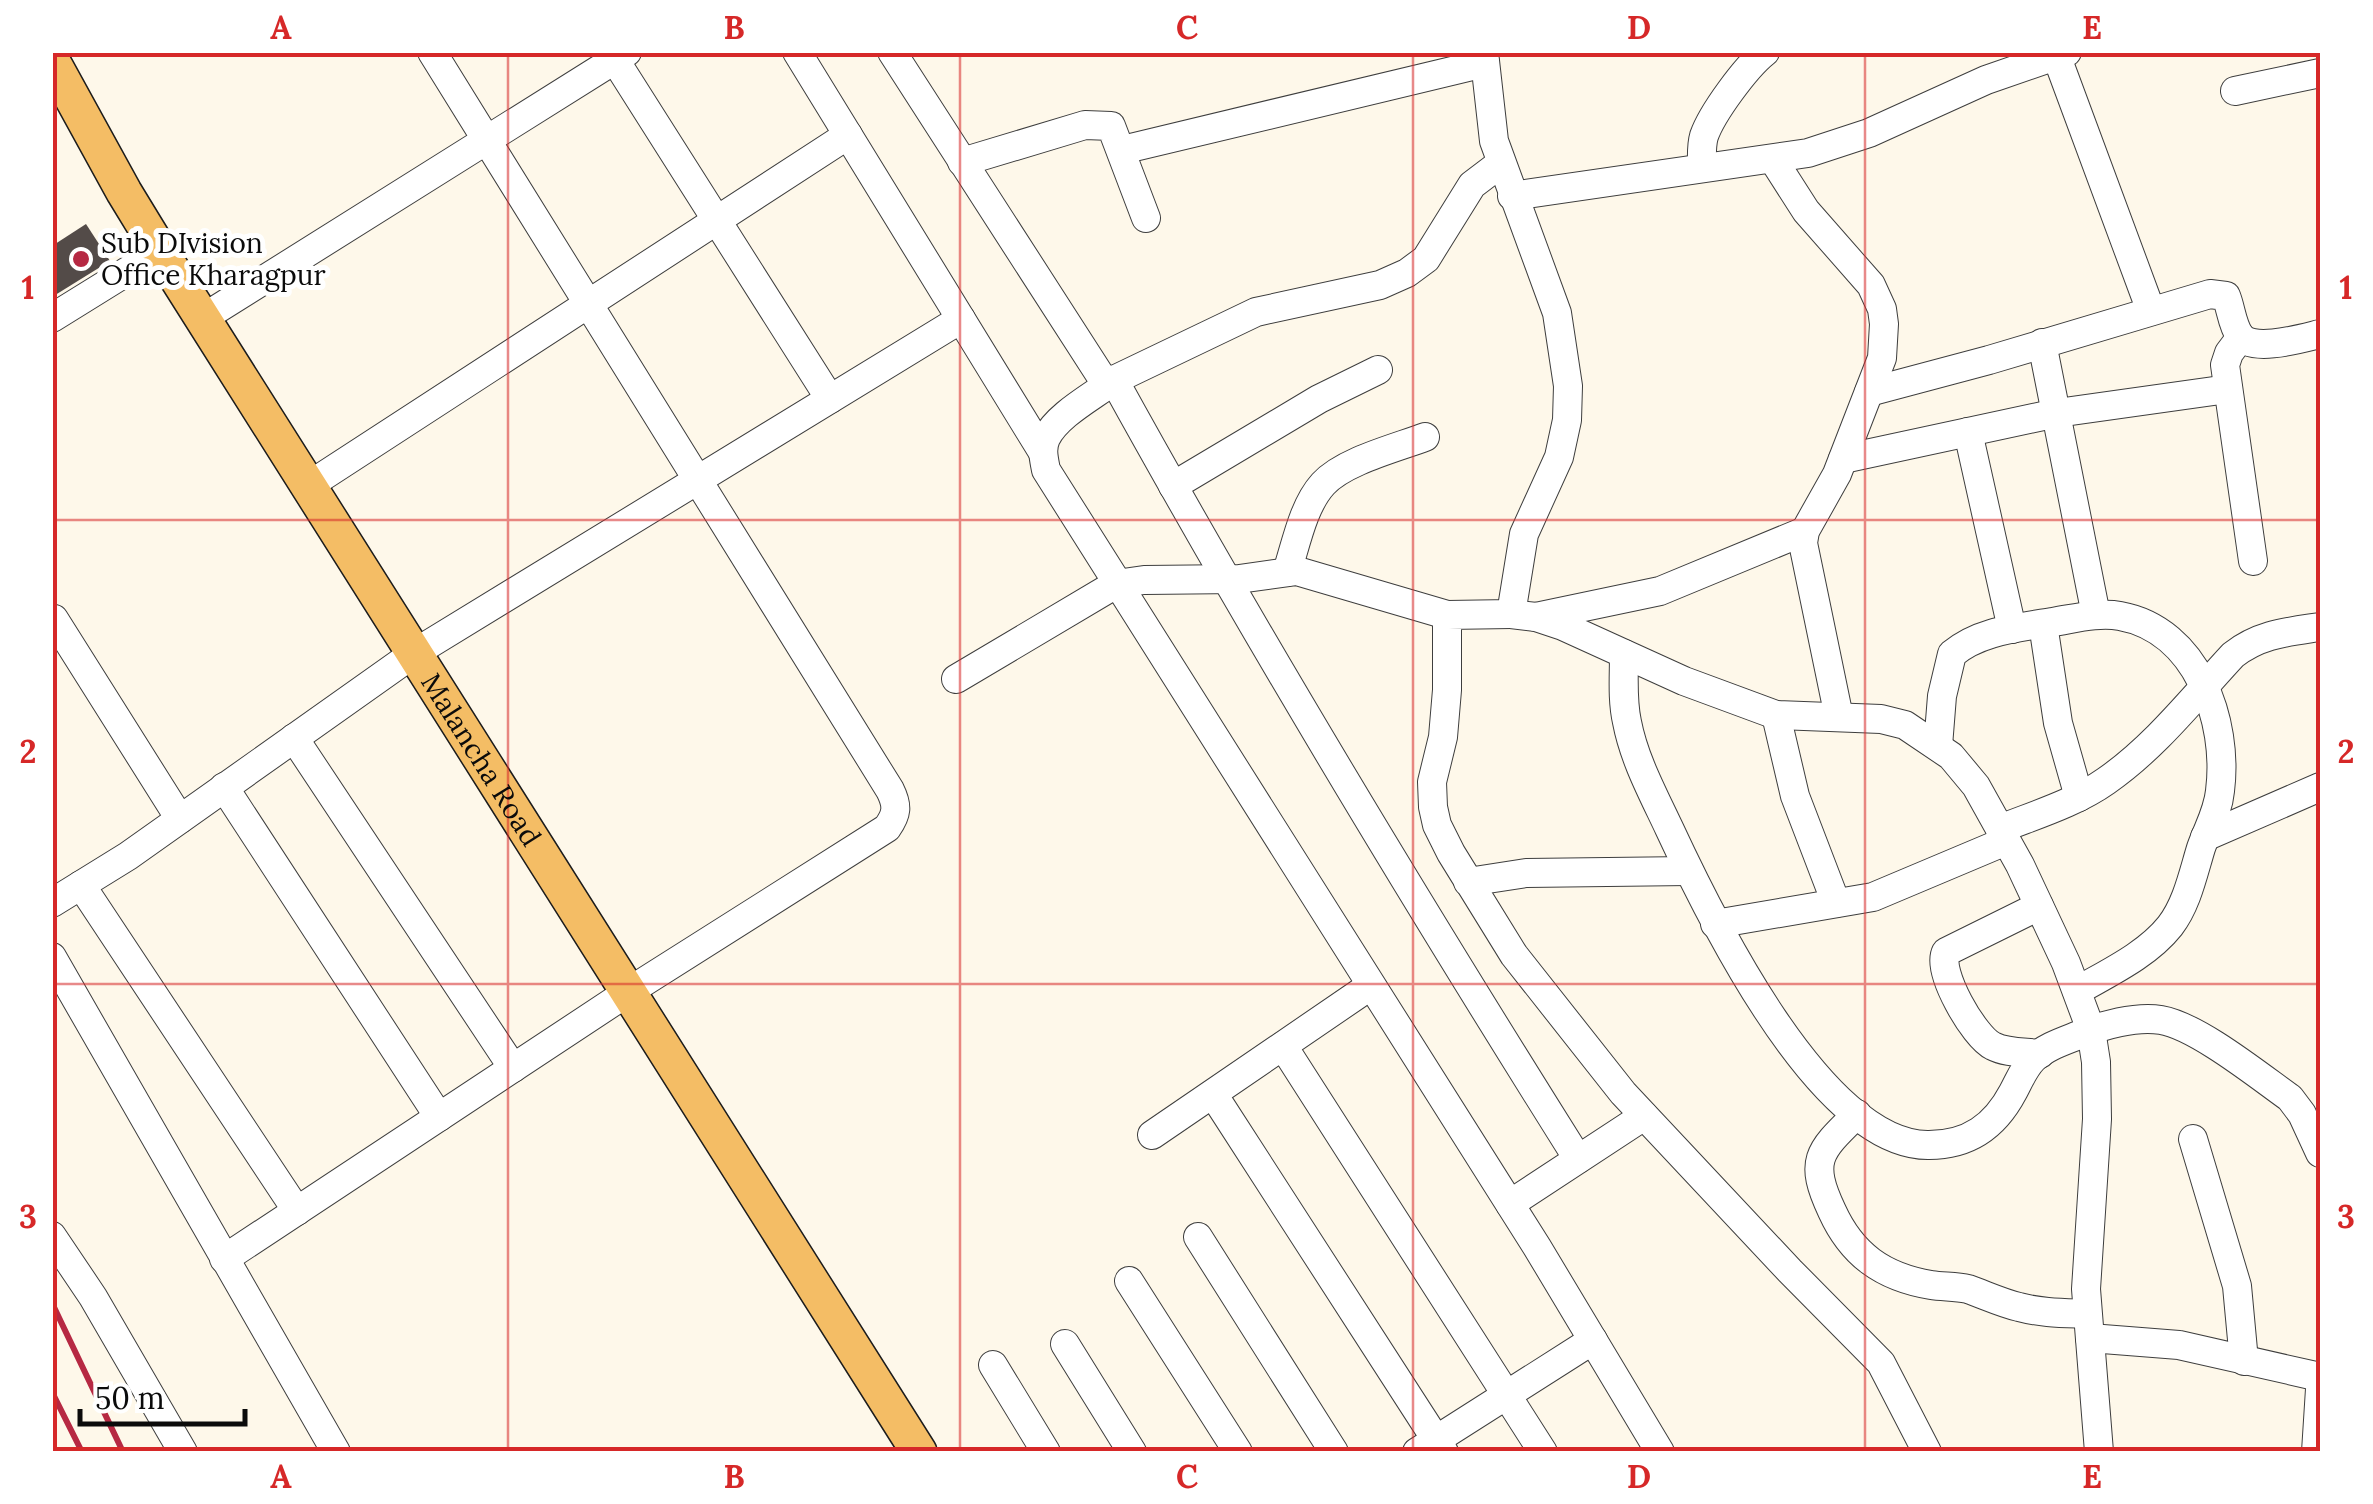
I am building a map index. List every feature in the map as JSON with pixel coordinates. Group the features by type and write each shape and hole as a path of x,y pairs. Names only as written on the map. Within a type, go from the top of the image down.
{"main road":[{"name":"Malancha Road","path":"52,61 160,251 919,1452"}],"street":[{"path":"224,1260 628,992 887,828 896,816 890,790 432,52"},
{"path":"797,52 1042,451 1046,470 1116,584 1510,1204 1660,1452"},
{"path":"892,52 1092,367 1102,378 1114,380"},
{"path":"1702,168 1706,131 1765,52"},
{"path":"1512,196 1808,154 1869,133 1986,80 2060,54 2151,311"},
{"path":"203,318 621,56 716,221 830,399"},
{"path":"1122,150 1485,58 1494,141 1557,313 1568,386 1567,420 1559,458 1524,534 1523,616"},
{"path":"2235,91 2320,73"},
{"path":"962,162 1085,125 1111,126 1146,218"},
{"path":"308,486 848,136"},
{"path":"1774,161 1806,211 1859,270 1882,309 1882,358 1843,459 1805,531 1805,559 1839,718"},
{"path":"1042,451 1047,436 1061,420 1114,380 1256,312 1380,284 1407,274 1426,259 1472,185 1501,162"},
{"path":"52,318 160,251"},
{"path":"1869,392 2219,293 2226,296 2241,338"},
{"path":"52,904 413,654 960,318"},
{"path":"2241,338 2258,344 2320,334"},
{"path":"2241,338 2225,365 2254,561"},
{"path":"2042,343 2096,615"},
{"path":"1173,486 1318,399 1378,370"},
{"path":"1114,380 1224,579 1578,1160"},
{"path":"1843,459 2056,413 2228,389"},
{"path":"1968,432 2012,629"},
{"path":"1286,572 1310,504 1323,484 1367,459 1425,437"},
{"path":"956,679 1116,584 1286,572 1318,576 1446,615 1523,616 1660,591 1805,531"},
{"path":"1446,615 1447,690 1443,738 1432,782 1433,808 1444,839 1468,882 1514,955 1644,1116 1881,1363 1927,1452"},
{"path":"1938,746 1944,682 1952,654 1978,637 2012,629 2096,615 2129,619 2166,637 2182,650 2206,685 2218,736 2221,786 2217,812 2181,908 2173,923 2129,961 2077,992"},
{"path":"1523,616 1776,715 1882,719 1905,725 1952,756 1976,786 2039,906 2091,1030 2097,1119 2087,1273 2099,1452"},
{"path":"54,619 180,819"},
{"path":"2042,624 2058,723 2079,797"},
{"path":"1715,924 1873,897 2003,835 2106,782 2249,643 2268,634 2320,628"},
{"path":"1624,654 1627,724 1643,771 1715,924 1749,984 1795,1050 1840,1101 1869,1123 1913,1143 1942,1144 1977,1135 1993,1122 2025,1070 2040,1054 2091,1030 2159,1020 2182,1026 2290,1098 2320,1153"},
{"path":"1776,715 1795,796 1836,903"},
{"path":"294,738 513,1068"},
{"path":"2205,837 2320,787"},
{"path":"224,788 439,1116"},
{"path":"1468,882 1526,873 1689,871"},
{"path":"81,886 296,1211"},
{"path":"2039,906 1946,952 1942,959 1944,972 1976,1032 1986,1042 1997,1049 2040,1054"},
{"path":"52,957 336,1452"},
{"path":"1152,1135 1370,986"},
{"path":"1283,1046 1543,1452"},
{"path":"1213,1094 1432,1447 1593,1340"},
{"path":"1857,1114 1827,1144 1817,1169 1839,1226 1855,1250 1870,1263 1907,1280 1964,1288 2089,1326 2320,1377"},
{"path":"1510,1204 1644,1116"},
{"path":"2194,1140 2237,1286 2244,1361"},
{"path":"52,1236 93,1297 183,1452"},
{"path":"1198,1237 1334,1452"},
{"path":"1129,1281 1238,1452"},
{"path":"1065,1344 1132,1452"},
{"path":"994,1364 1046,1452"},
{"path":"2316,1452 2320,1389"}],"building":[{"name":"Sub DIvision Office Kharagpur","path":"86,224 110,261 52,297 52,246"}],"railway":[{"path":"52,1303 123,1452"},
{"path":"52,1392 82,1452"}],"place":[{"name":"Sub DIvision Office Kharagpur","path":"81,259"}]}
